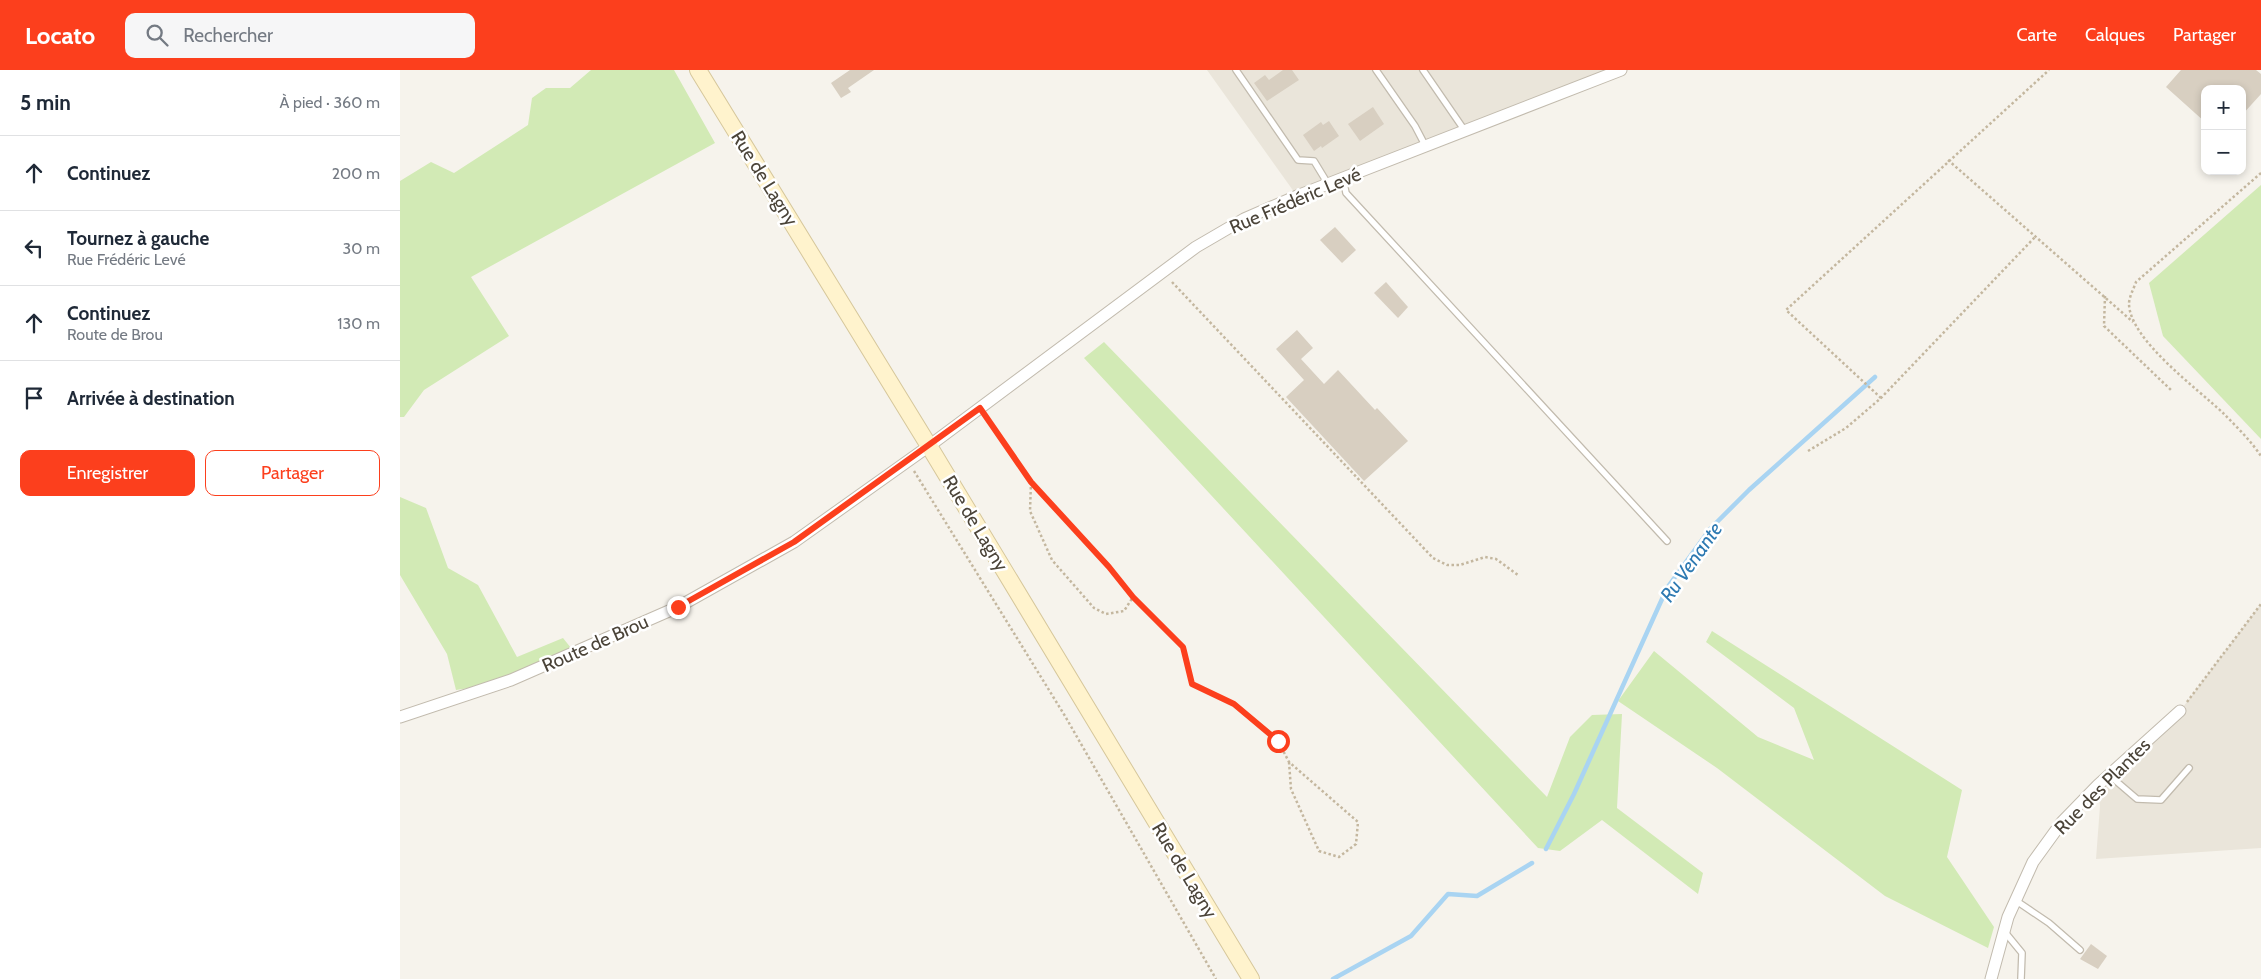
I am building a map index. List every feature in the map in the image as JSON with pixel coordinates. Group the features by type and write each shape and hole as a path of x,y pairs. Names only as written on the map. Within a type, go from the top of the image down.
{"main road":[{"name":"Rue de Lagny","path":"698,70 929,446 1251,979"}],"street":[{"name":"Rue Frédéric Levé","path":"929,446 1162,271 1196,247 1244,219 1343,178 1622,70"},
{"name":"Route de Brou","path":"400,717 511,680 678,607 794,542 929,446"},
{"name":"Rue des Plantes","path":"1991,979 2004,931 2015,900 2033,862 2062,822 2109,775 2180,711"}],"lane":[{"path":"1236,70 1298,160 1314,161 1328,184"},
{"path":"1376,70 1415,126 1426,146"},
{"path":"1423,70 1465,131"},
{"path":"1343,178 1346,193 1667,541"},
{"path":"2109,775 2137,799 2161,800 2188,768"},
{"path":"2015,900 2049,923 2080,950"},
{"path":"2004,931 2022,953 2021,979"}],"path":[{"path":"1881,398 1786,310 1948,160 2049,70"},
{"path":"1948,160 2134,323 2151,346 2188,383 2223,413 2261,456"},
{"path":"2134,323 2129,303 2136,282 2260,176"},
{"path":"1808,451 1846,428 1881,398 2036,236"},
{"path":"1162,271 1433,558 1447,565 1460,565 1484,558 1496,559 1518,575"},
{"path":"2105,296 2104,326 2171,390"},
{"path":"980,408 1031,482 1109,567 1133,597 1183,647 1192,684 1234,704 1278,741 1289,762 1358,822 1356,844 1339,856 1319,851 1291,789 1289,762"},
{"path":"908,461 1065,716 1216,979"},
{"path":"1031,482 1030,511 1052,560 1094,608 1106,614 1124,612 1133,597"},
{"path":"2180,711 2261,604"}],"shaded area":[{"path":"1207,70 1621,70 1297,196"},
{"path":"2261,604 2261,848 2096,859 2100,806 2098,785 2180,711"}],"green space":[{"path":"591,70 674,70 715,143 471,277 509,336 424,390 404,417 400,417 400,181 431,162 454,173 528,125 532,98 546,88 570,88"},
{"path":"2261,185 2261,439 2163,336 2149,283"},
{"path":"1104,342 1547,797 1570,737 1592,715 1622,714 1617,808 1703,873 1698,894 1602,820 1560,851 1538,848 1084,358"},
{"path":"400,497 426,508 448,568 478,585 517,657 563,638 571,648 565,661 509,682 456,690 447,654 400,575"},
{"path":"1712,631 1962,790 1947,857 1994,927 1988,948 1885,896 1717,768 1618,701 1654,651 1758,737 1814,760 1794,708 1706,642"}],"building":[{"path":"850,70 874,70 848,88 851,92 841,98 831,83"},
{"path":"1283,70 1292,70 1299,80 1267,101 1254,83 1265,75 1269,80"},
{"path":"2181,70 2256,70 2261,74 2261,94 2246,111 2246,85 2201,85 2201,118 2166,87"},
{"path":"1373,107 1384,124 1360,141 1348,124"},
{"path":"1329,121 1339,136 1322,148 1321,146 1314,151 1303,135 1321,122 1323,125"},
{"path":"1335,227 1356,250 1342,263 1320,240"},
{"path":"1386,282 1408,307 1398,318 1374,293"},
{"path":"1297,330 1313,348 1301,359 1324,384 1338,370 1375,410 1377,408 1408,441 1364,481 1286,397 1304,380 1276,349"},
{"path":"2091,944 2107,956 2098,969 2080,959"}],"waterway":[{"name":"Ru Venante","path":"1546,849 1574,794 1667,588 1710,529 1749,490 1875,377"},
{"name":"Ru Venante","path":"1333,979 1411,936 1448,894 1477,896 1532,863"}],"route":[{"path":"678,607 794,542 980,408 1031,482 1109,567 1133,597 1183,647 1192,684 1234,704 1278,741"}]}
